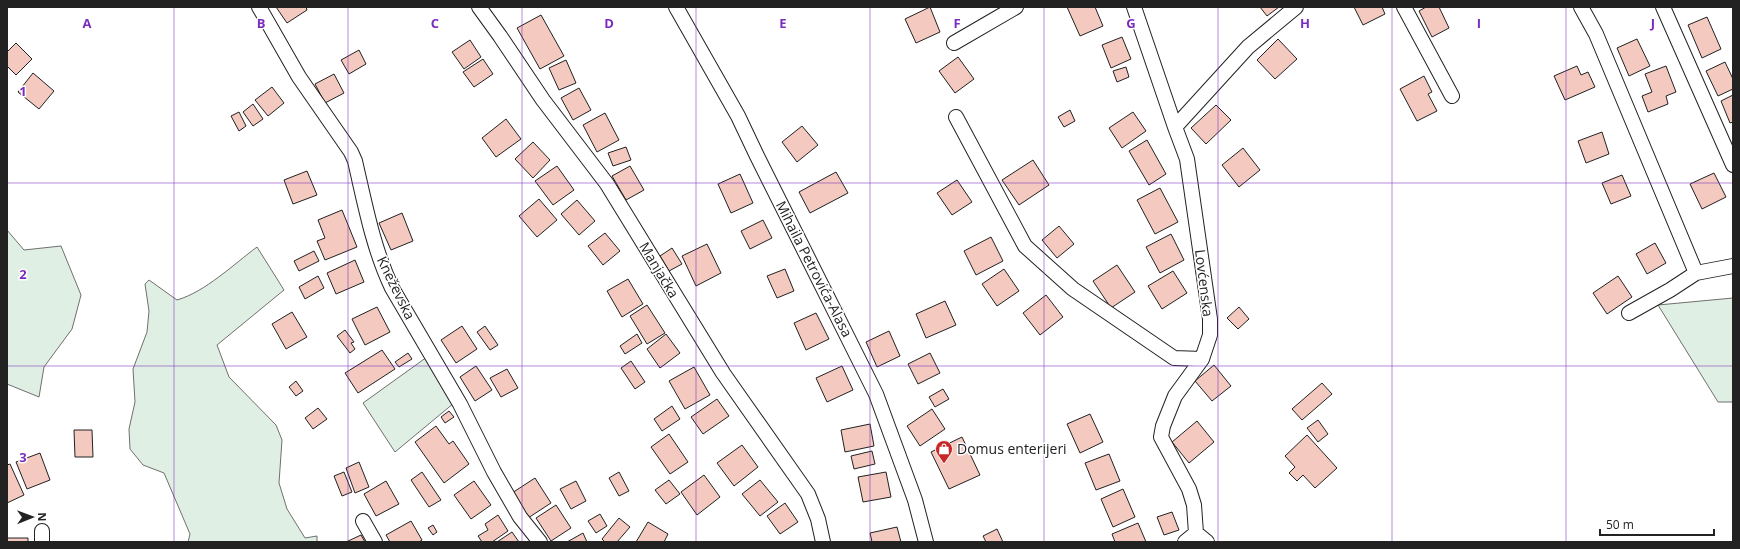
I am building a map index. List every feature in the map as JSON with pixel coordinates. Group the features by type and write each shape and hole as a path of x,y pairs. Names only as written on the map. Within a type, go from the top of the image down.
{"street":[{"name":"Kneževska","path":"259,7 299,77 351,152 355,161 377,250 392,288 460,404 494,472 520,517 540,542"},
{"name":"Manjačka","path":"479,7 543,100 607,184 723,373 808,494 818,519 823,542"},
{"name":"Mihaila Petrovića-Alasa","path":"676,7 738,116 876,394 915,500 926,542"},
{"path":"954,43 1016,7"},
{"name":"Lovćenska","path":"1134,7 1187,159 1210,319 1210,335 1202,359 1175,396 1163,426 1161,438 1189,488 1194,505 1196,533"},
{"path":"1175,127 1248,47 1296,7"},
{"path":"1404,7 1452,96"},
{"path":"1582,7 1596,34 1696,272"},
{"path":"1663,7 1733,165"},
{"path":"956,118 1025,246 1073,289 1174,358 1202,359"},
{"path":"1629,313 1670,290 1696,272 1733,266"},
{"path":"363,520 375,542"},
{"path":"1185,542 1196,533 1208,542"}],"green space":[{"path":"7,230 24,250 61,246 81,295 72,329 44,367 39,397 7,384"},
{"path":"257,247 284,290 217,345 229,377 276,425 282,440 279,483 287,509 305,538 317,536 317,542 188,542 190,534 164,473 143,465 130,449 129,429 135,402 133,369 147,332 149,311 145,284 149,280 177,300 198,291 209,284"},
{"path":"1733,298 1733,402 1718,402 1658,305"},
{"path":"427,357 454,403 395,452 363,403"}],"building":[{"path":"276,7 306,7 307,10 287,23"},
{"path":"930,7 940,32 916,43 905,19"},
{"path":"1067,7 1095,7 1103,26 1080,36"},
{"path":"1260,7 1279,7 1267,16"},
{"path":"1354,7 1382,7 1385,14 1363,25"},
{"path":"1426,7 1439,7 1449,28 1432,37 1419,11"},
{"path":"541,15 564,56 540,69 517,28"},
{"path":"1707,17 1721,49 1702,58 1688,25"},
{"path":"1122,37 1131,59 1111,68 1102,45"},
{"path":"1278,39 1297,59 1275,79 1257,60"},
{"path":"1637,39 1650,66 1629,76 1617,48"},
{"path":"470,40 481,57 464,69 452,52"},
{"path":"16,43 32,59 16,75 7,66 7,52"},
{"path":"359,50 366,64 349,74 341,60"},
{"path":"958,57 974,79 955,93 939,71"},
{"path":"483,59 493,74 474,87 463,72"},
{"path":"566,60 576,83 559,90 549,68"},
{"path":"1725,62 1733,79 1733,89 1718,96 1706,71"},
{"path":"1577,66 1581,75 1588,72 1595,87 1565,100 1554,76"},
{"path":"1666,66 1676,92 1666,96 1668,104 1648,112 1642,96 1652,92 1645,74"},
{"path":"1126,67 1129,77 1117,82 1113,71"},
{"path":"33,73 54,91 39,109 18,92"},
{"path":"334,74 344,93 325,103 315,84"},
{"path":"1424,76 1432,92 1428,94 1437,111 1417,121 1400,89"},
{"path":"272,87 284,103 268,116 255,100"},
{"path":"579,88 591,110 573,120 561,98"},
{"path":"1733,95 1733,122 1730,123 1721,101"},
{"path":"253,104 263,119 253,126 243,112"},
{"path":"1216,105 1231,120 1206,144 1191,128"},
{"path":"1070,110 1075,121 1064,127 1058,117"},
{"path":"239,112 246,126 239,131 231,116"},
{"path":"1133,112 1146,131 1122,148 1109,128"},
{"path":"605,113 619,140 597,152 583,125"},
{"path":"506,119 521,139 496,157 482,138"},
{"path":"802,126 818,145 797,162 782,142"},
{"path":"1602,132 1609,154 1586,163 1578,141"},
{"path":"1147,140 1166,174 1149,185 1129,151"},
{"path":"533,142 550,160 533,178 515,159"},
{"path":"626,147 631,160 613,166 608,153"},
{"path":"1243,148 1260,170 1239,187 1222,165"},
{"path":"1033,160 1049,185 1019,205 1002,180"},
{"path":"557,166 574,190 553,205 535,181"},
{"path":"630,166 644,190 626,200 612,176"},
{"path":"307,171 317,195 293,204 284,180"},
{"path":"836,172 848,193 810,213 799,192"},
{"path":"1714,173 1726,197 1702,209 1690,184"},
{"path":"740,174 753,203 731,213 718,184"},
{"path":"1622,175 1631,196 1611,204 1602,183"},
{"path":"957,180 972,202 952,215 937,193"},
{"path":"1160,188 1178,222 1155,234 1137,200"},
{"path":"539,199 557,220 537,237 519,216"},
{"path":"577,200 595,221 579,235 561,214"},
{"path":"342,210 357,247 325,260 317,241 325,238 318,220"},
{"path":"402,213 413,241 391,250 379,223"},
{"path":"763,220 772,238 750,249 741,231"},
{"path":"1059,226 1074,244 1057,258 1042,240"},
{"path":"605,233 620,251 603,265 588,246"},
{"path":"1171,234 1184,260 1160,273 1146,247"},
{"path":"991,237 1003,261 976,275 964,251"},
{"path":"1655,243 1666,263 1647,274 1636,254"},
{"path":"707,244 721,273 696,286 682,256"},
{"path":"672,248 682,264 669,271 660,256"},
{"path":"314,251 319,261 299,271 294,261"},
{"path":"355,260 364,282 336,294 327,273"},
{"path":"1117,265 1135,292 1111,308 1093,281"},
{"path":"785,269 794,291 777,298 767,276"},
{"path":"1004,269 1019,291 997,306 982,284"},
{"path":"1173,271 1187,293 1162,309 1148,286"},
{"path":"318,276 324,288 305,299 299,287"},
{"path":"1618,276 1632,297 1607,314 1593,293"},
{"path":"628,279 643,304 622,317 607,291"},
{"path":"1046,295 1063,317 1040,335 1023,313"},
{"path":"945,301 956,325 926,338 916,314"},
{"path":"647,305 665,333 647,344 630,316"},
{"path":"377,307 390,332 365,345 352,319"},
{"path":"1239,307 1249,319 1238,329 1227,318"},
{"path":"292,312 307,337 286,349 272,324"},
{"path":"816,313 829,339 806,350 794,323"},
{"path":"462,326 477,349 456,363 441,340"},
{"path":"485,326 498,345 490,350 477,332"},
{"path":"345,330 354,342 351,343 355,349 350,353 337,336"},
{"path":"889,331 900,356 877,367 866,342"},
{"path":"637,334 642,343 625,354 620,346"},
{"path":"666,334 680,353 660,368 647,349"},
{"path":"382,350 395,369 358,393 345,373"},
{"path":"408,353 412,359 399,367 395,362"},
{"path":"930,353 940,373 918,384 908,364"},
{"path":"631,361 645,382 635,389 621,368"},
{"path":"1214,365 1231,386 1212,401 1195,381"},
{"path":"476,366 492,390 475,401 460,377"},
{"path":"842,366 853,390 827,402 816,378"},
{"path":"694,367 710,395 685,409 669,381"},
{"path":"507,369 518,388 501,397 490,378"},
{"path":"296,381 303,391 296,396 289,387"},
{"path":"1322,383 1332,394 1302,420 1292,409"},
{"path":"943,389 949,399 935,407 929,397"},
{"path":"717,399 729,416 703,434 691,417"},
{"path":"672,406 680,419 662,431 654,419"},
{"path":"318,408 327,419 313,429 305,418"},
{"path":"932,409 945,429 920,446 907,426"},
{"path":"449,411 454,417 445,423 441,417"},
{"path":"1090,414 1103,442 1080,453 1067,424"},
{"path":"1318,420 1328,434 1318,442 1307,428"},
{"path":"1197,421 1214,442 1189,463 1172,442"},
{"path":"870,424 874,446 845,452 841,430"},
{"path":"436,426 449,444 453,441 469,464 444,483 415,442"},
{"path":"74,430 92,430 93,457 75,457"},
{"path":"669,434 688,462 670,474 651,447"},
{"path":"1307,435 1337,468 1315,488 1303,475 1297,481 1289,473 1295,467 1285,456"},
{"path":"962,437 980,475 949,489 931,452"},
{"path":"742,445 758,467 734,486 717,463"},
{"path":"872,451 875,464 854,469 851,456"},
{"path":"40,453 50,480 27,489 16,462"},
{"path":"1109,454 1120,481 1096,490 1085,463"},
{"path":"359,462 369,487 355,493 346,468"},
{"path":"10,464 24,495 7,503 7,465"},
{"path":"344,472 352,492 342,496 334,476"},
{"path":"422,472 441,500 429,507 411,480"},
{"path":"619,472 629,491 619,496 609,478"},
{"path":"886,472 891,497 863,502 858,477"},
{"path":"704,475 720,497 697,515 681,492"},
{"path":"535,478 551,503 528,518 512,493"},
{"path":"669,480 680,494 666,504 655,490"},
{"path":"760,480 778,502 760,516 742,494"},
{"path":"386,481 399,504 376,516 364,494"},
{"path":"474,481 491,505 471,519 454,495"},
{"path":"576,481 586,501 571,509 560,489"},
{"path":"1123,489 1135,517 1113,527 1101,499"},
{"path":"785,503 798,522 780,534 767,516"},
{"path":"556,505 571,528 551,541 536,518"},
{"path":"1172,512 1179,530 1164,535 1157,517"},
{"path":"600,514 607,526 596,533 588,521"},
{"path":"498,515 508,531 492,542 482,542 478,536 488,530 485,524"},
{"path":"619,518 630,527 617,542 605,542 602,539"},
{"path":"411,521 422,540 419,542 390,542 386,535"},
{"path":"648,522 668,534 664,542 636,542"},
{"path":"1138,523 1146,542 1115,542 1112,534"},
{"path":"433,525 437,532 433,535 428,528"},
{"path":"897,527 901,542 872,542 870,533"},
{"path":"997,529 1003,542 986,542 983,536"},
{"path":"512,532 519,542 497,542"},
{"path":"583,533 587,542 567,542"},
{"path":"361,535 365,542 346,542"},
{"path":"7,538 28,538 28,542 7,542"}],"place":[{"name":"Domus enterijeri","path":"944,464"}]}
